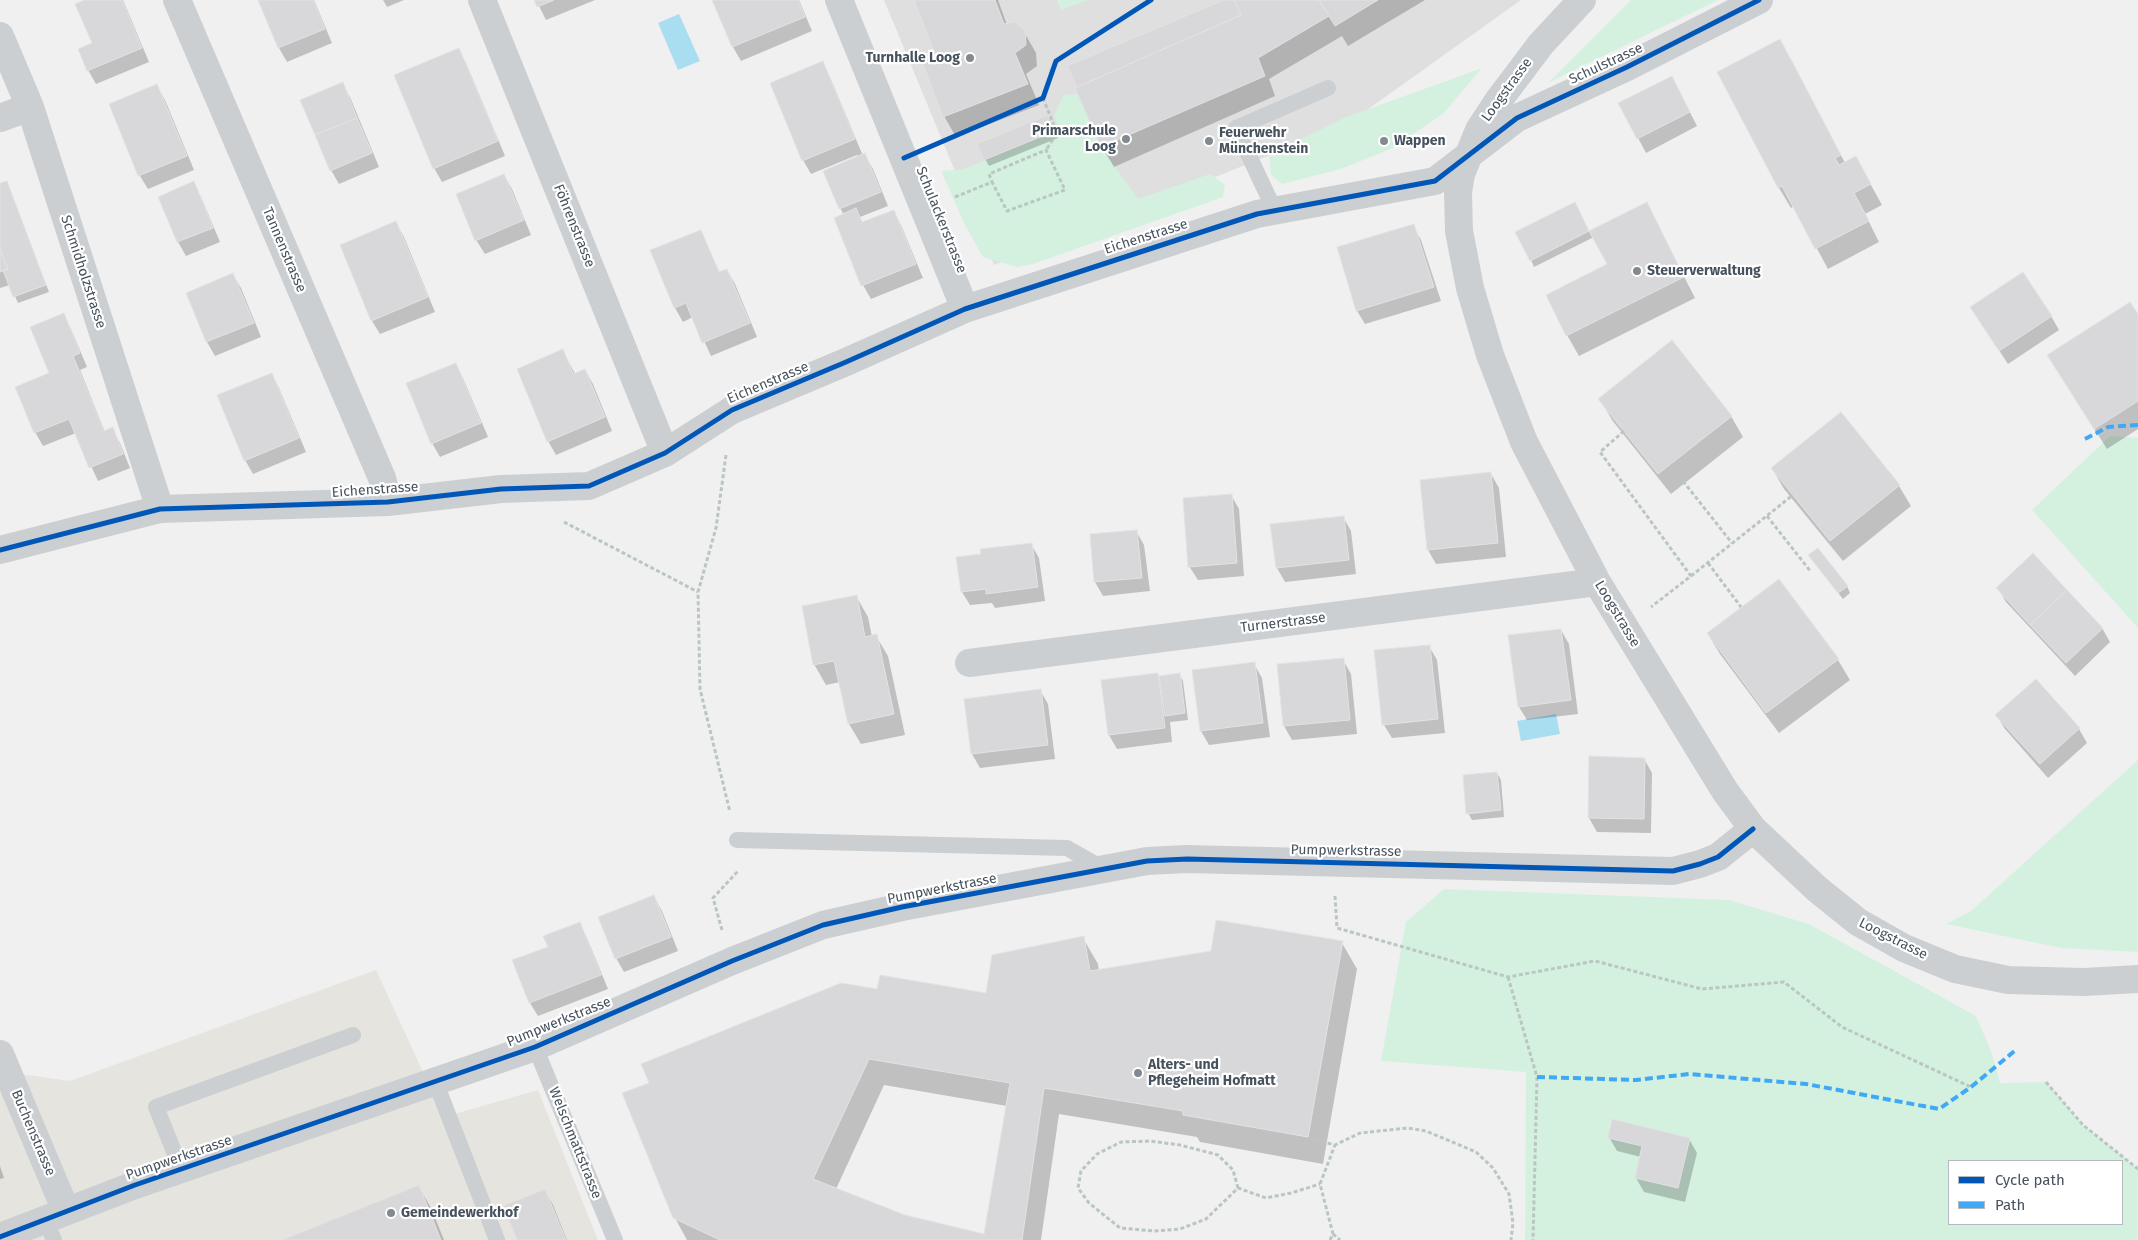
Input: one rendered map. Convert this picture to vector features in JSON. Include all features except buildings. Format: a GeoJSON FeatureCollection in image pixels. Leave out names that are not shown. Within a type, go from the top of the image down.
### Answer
{"type":"FeatureCollection","features":[{"type":"Feature","properties":{"kind":"street","name":"Tannenstrasse"},"geometry":{"type":"LineString","coordinates":[[177,0],[382,478],[388,502]]}},
{"type":"Feature","properties":{"kind":"street","name":"Föhrenstrasse"},"geometry":{"type":"LineString","coordinates":[[482,0],[665,453]]}},
{"type":"Feature","properties":{"kind":"street","name":"Schulackerstrasse"},"geometry":{"type":"LineString","coordinates":[[839,0],[965,309]]}},
{"type":"Feature","properties":{"kind":"street","name":"Loogstrasse"},"geometry":{"type":"LineString","coordinates":[[1582,0],[1541,44],[1498,101],[1479,130],[1461,174],[1458,192],[1459,230],[1470,288],[1490,356],[1524,442],[1597,582],[1721,784],[1753,829],[1817,889],[1858,922],[1904,948],[1955,969],[2008,980],[2084,982],[2138,979]]}},
{"type":"Feature","properties":{"kind":"street","name":"Schulstrasse"},"geometry":{"type":"LineString","coordinates":[[1468,156],[1517,118],[1627,67],[1759,0]]}},
{"type":"Feature","properties":{"kind":"street","name":"Schmidholzstrasse"},"geometry":{"type":"LineString","coordinates":[[0,36],[30,107],[160,509]]}},
{"type":"Feature","properties":{"kind":"street"},"geometry":{"type":"LineString","coordinates":[[0,118],[30,107]]}},
{"type":"Feature","properties":{"kind":"street","name":"Eichenstrasse"},"geometry":{"type":"LineString","coordinates":[[0,550],[160,509],[388,502],[501,490],[589,486],[665,453],[732,410],[965,309],[1115,258],[1274,210],[1435,181],[1468,156]]}},
{"type":"Feature","properties":{"kind":"street","name":"Turnerstrasse"},"geometry":{"type":"LineString","coordinates":[[969,663],[1597,582]]}},
{"type":"Feature","properties":{"kind":"street","name":"Pumpwerkstrasse"},"geometry":{"type":"LineString","coordinates":[[0,1236],[55,1224],[181,1169],[535,1047],[732,961],[823,925],[902,907],[1147,861],[1187,859],[1672,871],[1718,857],[1753,829]]}},
{"type":"Feature","properties":{"kind":"street","name":"Buchenstrasse"},"geometry":{"type":"LineString","coordinates":[[0,1054],[55,1224]]}},
{"type":"Feature","properties":{"kind":"lane"},"geometry":{"type":"LineString","coordinates":[[1274,210],[1236,128],[1328,88]]}},
{"type":"Feature","properties":{"kind":"lane"},"geometry":{"type":"LineString","coordinates":[[737,840],[1067,848],[1106,870]]}},
{"type":"Feature","properties":{"kind":"lane"},"geometry":{"type":"LineString","coordinates":[[181,1169],[156,1107],[353,1035]]}},
{"type":"Feature","properties":{"kind":"lane","name":"Welschmattstrasse"},"geometry":{"type":"LineString","coordinates":[[535,1047],[615,1240]]}},
{"type":"Feature","properties":{"kind":"lane"},"geometry":{"type":"LineString","coordinates":[[435,1081],[497,1240]]}},
{"type":"Feature","properties":{"kind":"path"},"geometry":{"type":"LineString","coordinates":[[1046,150],[1066,190],[1007,211],[989,174],[1046,150],[1057,133],[1043,98],[1056,61],[1150,0]]}},
{"type":"Feature","properties":{"kind":"path"},"geometry":{"type":"LineString","coordinates":[[904,158],[1043,98]]}},
{"type":"Feature","properties":{"kind":"path"},"geometry":{"type":"LineString","coordinates":[[924,209],[992,182]]}},
{"type":"Feature","properties":{"kind":"path"},"geometry":{"type":"LineString","coordinates":[[732,410],[716,528],[698,592],[700,689],[737,840],[739,869],[713,898],[732,961]]}},
{"type":"Feature","properties":{"kind":"path"},"geometry":{"type":"LineString","coordinates":[[1624,431],[1600,452],[1691,576]]}},
{"type":"Feature","properties":{"kind":"path"},"geometry":{"type":"LineString","coordinates":[[1679,476],[1732,543]]}},
{"type":"Feature","properties":{"kind":"path"},"geometry":{"type":"LineString","coordinates":[[1625,628],[1793,495]]}},
{"type":"Feature","properties":{"kind":"path"},"geometry":{"type":"LineString","coordinates":[[1768,516],[1812,572]]}},
{"type":"Feature","properties":{"kind":"path"},"geometry":{"type":"LineString","coordinates":[[561,521],[698,592]]}},
{"type":"Feature","properties":{"kind":"path"},"geometry":{"type":"LineString","coordinates":[[1708,563],[1741,607]]}},
{"type":"Feature","properties":{"kind":"path"},"geometry":{"type":"LineString","coordinates":[[1332,862],[1337,928],[1508,977],[1594,962],[1702,989],[1784,982],[1842,1027],[1971,1087]]}},
{"type":"Feature","properties":{"kind":"path"},"geometry":{"type":"LineString","coordinates":[[1508,977],[1537,1077],[1533,1240]]}},
{"type":"Feature","properties":{"kind":"path"},"geometry":{"type":"LineString","coordinates":[[2046,1082],[2083,1125],[2138,1169]]}},
{"type":"Feature","properties":{"kind":"path"},"geometry":{"type":"LineString","coordinates":[[1315,1140],[1335,1145],[1360,1133],[1408,1128],[1426,1131],[1476,1152],[1493,1168],[1510,1194],[1513,1223],[1511,1240]]}},
{"type":"Feature","properties":{"kind":"path"},"geometry":{"type":"LineString","coordinates":[[1150,1141],[1180,1145],[1218,1155],[1233,1170],[1238,1188],[1206,1219],[1180,1229],[1154,1231],[1120,1228],[1089,1203],[1078,1188],[1081,1171],[1097,1154],[1121,1142],[1150,1141]]}},
{"type":"Feature","properties":{"kind":"path"},"geometry":{"type":"LineString","coordinates":[[1335,1145],[1320,1184],[1333,1234],[1340,1240]]}},
{"type":"Feature","properties":{"kind":"path"},"geometry":{"type":"LineString","coordinates":[[1238,1188],[1266,1198],[1320,1184]]}},
{"type":"Feature","properties":{"kind":"path"},"geometry":{"type":"LineString","coordinates":[[1330,1240],[1333,1234]]}},
{"type":"Feature","properties":{"kind":"shaded area","name":"Primarschule Loog"},"geometry":{"type":"Polygon","coordinates":[[[884,0],[1521,0],[1346,125],[994,265],[884,0]]]}},
{"type":"Feature","properties":{"kind":"shaded area"},"geometry":{"type":"Polygon","coordinates":[[[376,970],[444,1117],[538,1090],[598,1240],[0,1240],[0,1071],[70,1081],[376,970]]]}},
{"type":"Feature","properties":{"kind":"green space"},"geometry":{"type":"Polygon","coordinates":[[[1057,0],[1088,0],[1061,10],[1057,0]]]}},
{"type":"Feature","properties":{"kind":"green space"},"geometry":{"type":"Polygon","coordinates":[[[1631,0],[1718,0],[1548,83],[1631,0]]]}},
{"type":"Feature","properties":{"kind":"green space"},"geometry":{"type":"Polygon","coordinates":[[[1482,68],[1444,113],[1393,148],[1341,169],[1282,184],[1271,175],[1269,155],[1344,118],[1482,68]]]}},
{"type":"Feature","properties":{"kind":"green space"},"geometry":{"type":"Polygon","coordinates":[[[1077,93],[1101,147],[1138,199],[1210,174],[1225,185],[1223,197],[1033,264],[1017,267],[983,257],[964,223],[941,171],[964,169],[1060,130],[1054,116],[1064,94],[1072,95],[1077,93]]]}},
{"type":"Feature","properties":{"kind":"green space"},"geometry":{"type":"Polygon","coordinates":[[[2110,436],[2138,438],[2138,628],[2032,510],[2110,436]]]}},
{"type":"Feature","properties":{"kind":"green space"},"geometry":{"type":"Polygon","coordinates":[[[2138,760],[2138,952],[2061,948],[1946,924],[1971,911],[2138,760]]]}},
{"type":"Feature","properties":{"kind":"green space"},"geometry":{"type":"Polygon","coordinates":[[[1444,889],[1729,900],[1809,924],[1976,1016],[1991,1051],[2000,1083],[2046,1082],[2083,1125],[2138,1169],[2138,1240],[1525,1240],[1526,1072],[1381,1061],[1406,922],[1444,889]]]}},
{"type":"Feature","properties":{"kind":"water"},"geometry":{"type":"Polygon","coordinates":[[[679,14],[700,61],[678,70],[658,23],[679,14]]]}},
{"type":"Feature","properties":{"kind":"water"},"geometry":{"type":"Polygon","coordinates":[[[1556,714],[1560,734],[1521,741],[1517,721],[1556,714]]]}},
{"type":"Feature","properties":{"kind":"marked path"},"geometry":{"type":"LineString","coordinates":[[2085,439],[2108,427],[2138,425]]}},
{"type":"Feature","properties":{"kind":"marked path"},"geometry":{"type":"LineString","coordinates":[[1537,1077],[1636,1080],[1689,1074],[1806,1084],[1939,1109],[1971,1087],[2017,1049]]}},
{"type":"Feature","properties":{"kind":"cycle path"},"geometry":{"type":"LineString","coordinates":[[904,158],[1043,98],[1056,61],[1151,0]]}},
{"type":"Feature","properties":{"kind":"cycle path"},"geometry":{"type":"LineString","coordinates":[[0,550],[160,509],[388,502],[501,489],[589,486],[665,453],[732,410],[965,309],[1257,214],[1435,181],[1517,118],[1627,67],[1759,0]]}},
{"type":"Feature","properties":{"kind":"cycle path"},"geometry":{"type":"LineString","coordinates":[[0,1237],[135,1185],[535,1047],[732,961],[823,925],[902,907],[1147,861],[1187,859],[1673,871],[1718,857],[1753,829]]}},
{"type":"Feature","properties":{"kind":"place","name":"Turnhalle Loog"},"geometry":{"type":"Point","coordinates":[970,58]}},
{"type":"Feature","properties":{"kind":"place","name":"Primarschule Loog"},"geometry":{"type":"Point","coordinates":[1126,139]}},
{"type":"Feature","properties":{"kind":"place","name":"Feuerwehr Münchenstein"},"geometry":{"type":"Point","coordinates":[1209,141]}},
{"type":"Feature","properties":{"kind":"place","name":"Wappen"},"geometry":{"type":"Point","coordinates":[1384,141]}},
{"type":"Feature","properties":{"kind":"place","name":"Steuerverwaltung"},"geometry":{"type":"Point","coordinates":[1637,271]}},
{"type":"Feature","properties":{"kind":"place","name":"Alters- und Pflegeheim Hofmatt"},"geometry":{"type":"Point","coordinates":[1138,1073]}},
{"type":"Feature","properties":{"kind":"place","name":"Gemeindewerkhof"},"geometry":{"type":"Point","coordinates":[391,1213]}}]}
